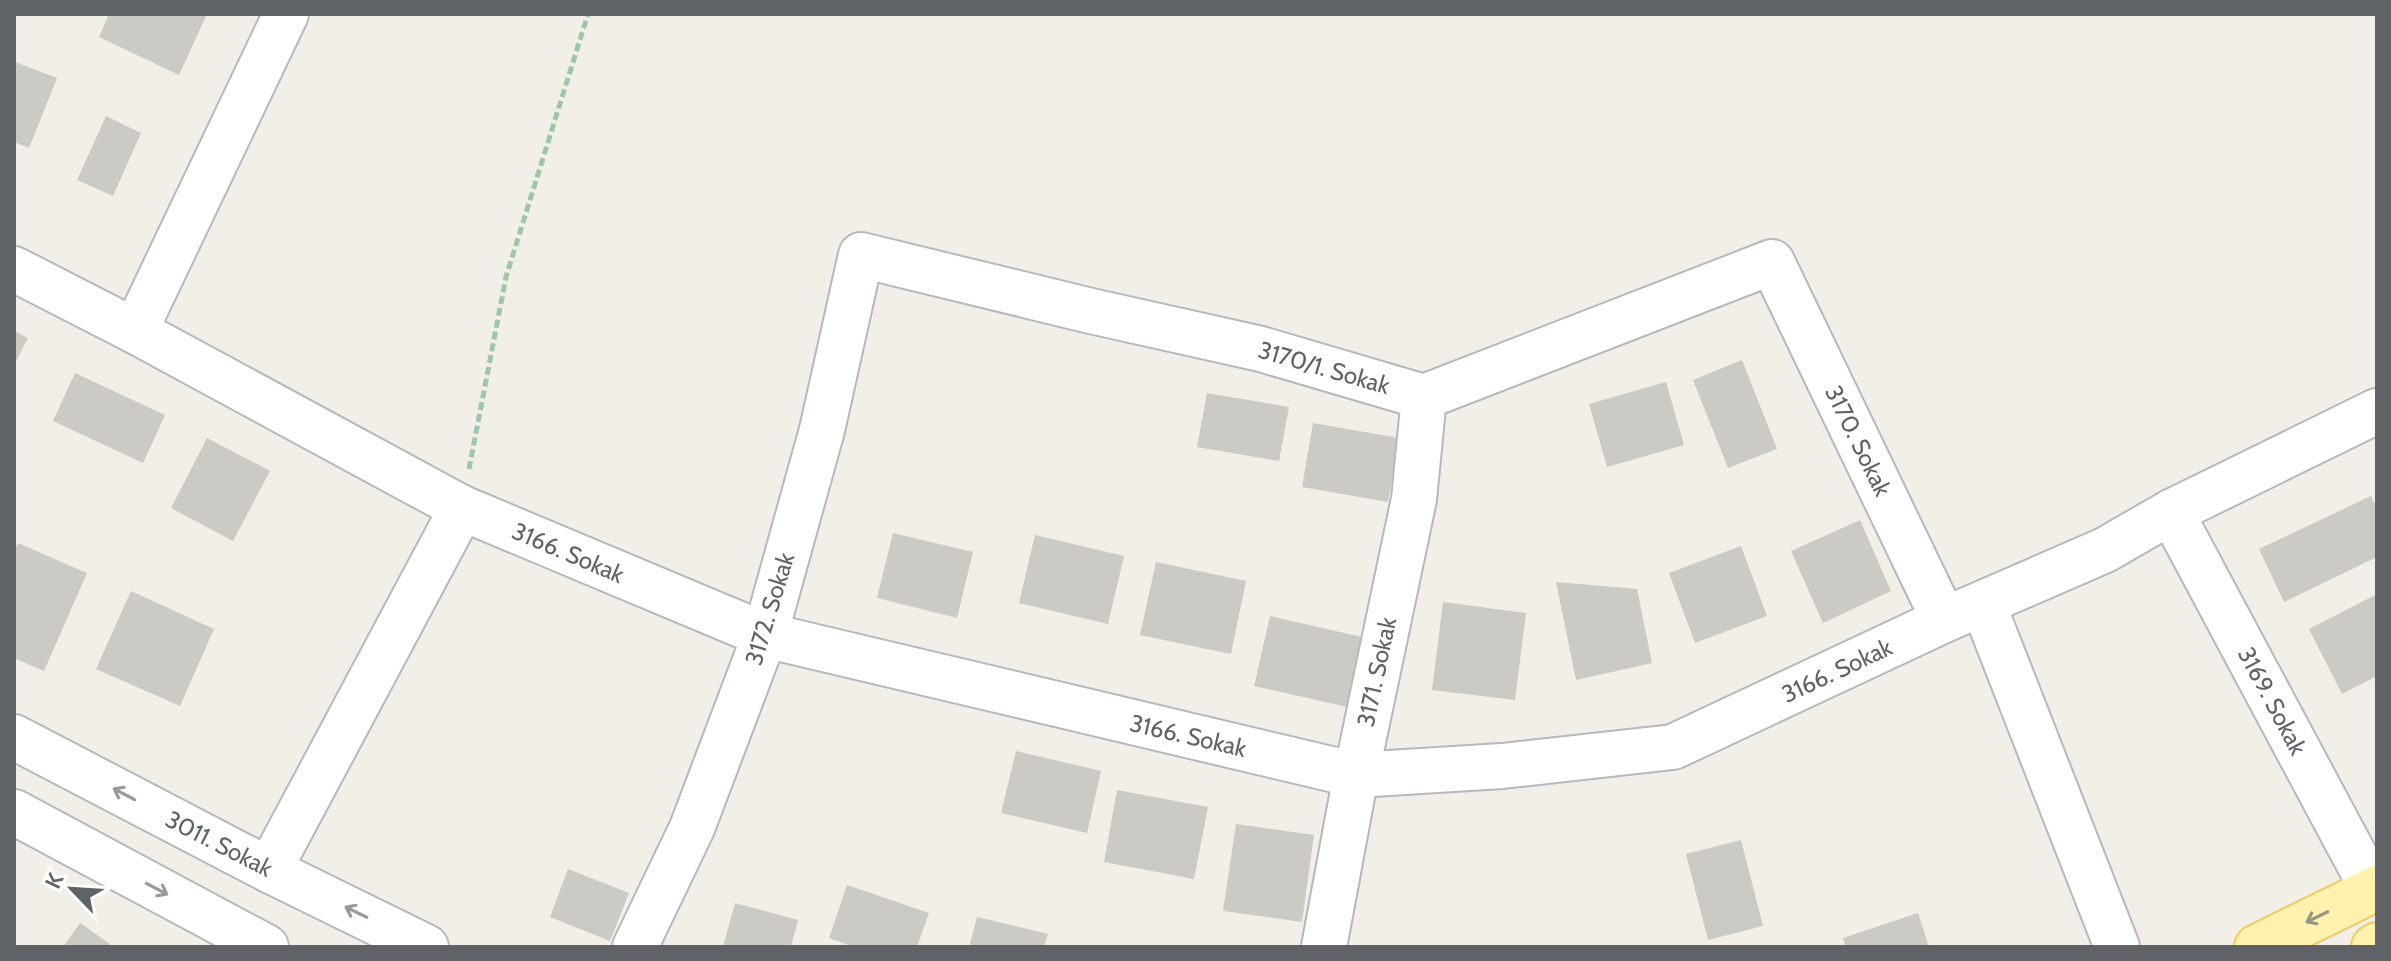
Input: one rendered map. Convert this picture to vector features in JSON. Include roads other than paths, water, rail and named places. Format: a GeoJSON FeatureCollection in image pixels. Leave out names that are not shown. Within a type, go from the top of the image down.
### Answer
{"type":"FeatureCollection","features":[{"type":"Feature","properties":{"kind":"main road"},"geometry":{"type":"LineString","coordinates":[[2257,947],[2375,889]]}},
{"type":"Feature","properties":{"kind":"street"},"geometry":{"type":"LineString","coordinates":[[135,331],[286,14]]}},
{"type":"Feature","properties":{"kind":"street","name":"3170/1. Sokak"},"geometry":{"type":"LineString","coordinates":[[861,255],[1261,349],[1424,397]]}},
{"type":"Feature","properties":{"kind":"street","name":"3172. Sokak"},"geometry":{"type":"LineString","coordinates":[[635,947],[692,828],[765,635],[822,430],[861,255]]}},
{"type":"Feature","properties":{"kind":"street","name":"3170. Sokak"},"geometry":{"type":"LineString","coordinates":[[1424,397],[1772,262],[1964,612],[2117,947]]}},
{"type":"Feature","properties":{"kind":"street","name":"3166. Sokak"},"geometry":{"type":"LineString","coordinates":[[14,269],[462,508],[765,635],[1356,775],[1502,766],[1673,747],[2105,550],[2171,512],[2377,411]]}},
{"type":"Feature","properties":{"kind":"street","name":"3171. Sokak"},"geometry":{"type":"LineString","coordinates":[[1324,947],[1356,775],[1414,499],[1424,397]]}},
{"type":"Feature","properties":{"kind":"street"},"geometry":{"type":"LineString","coordinates":[[269,870],[462,508]]}},
{"type":"Feature","properties":{"kind":"street","name":"3169. Sokak"},"geometry":{"type":"LineString","coordinates":[[2171,512],[2375,889]]}},
{"type":"Feature","properties":{"kind":"street","name":"3011. Sokak"},"geometry":{"type":"LineString","coordinates":[[14,737],[418,945]]}},
{"type":"Feature","properties":{"kind":"street"},"geometry":{"type":"LineString","coordinates":[[14,812],[266,947]]}}]}
